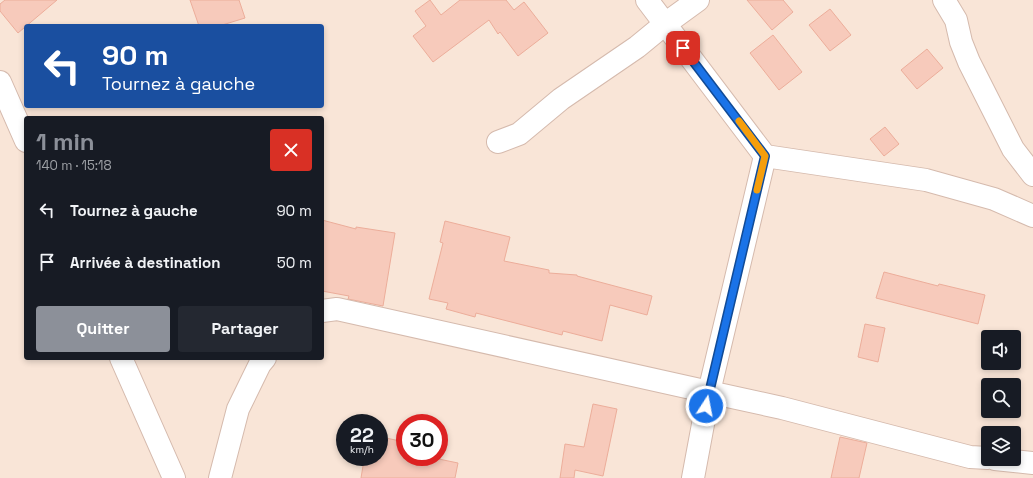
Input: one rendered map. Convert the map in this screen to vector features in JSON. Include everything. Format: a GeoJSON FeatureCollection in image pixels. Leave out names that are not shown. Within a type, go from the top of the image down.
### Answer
{"type":"FeatureCollection","features":[{"type":"Feature","properties":{"kind":"street"},"geometry":{"type":"LineString","coordinates":[[647,0],[765,156],[926,180],[994,199],[1033,216]]}},
{"type":"Feature","properties":{"kind":"street"},"geometry":{"type":"LineString","coordinates":[[498,142],[519,134],[561,99],[637,47],[698,0]]}},
{"type":"Feature","properties":{"kind":"street"},"geometry":{"type":"LineString","coordinates":[[944,0],[956,20],[961,42],[969,62],[1013,149],[1033,175]]}},
{"type":"Feature","properties":{"kind":"street"},"geometry":{"type":"LineString","coordinates":[[0,82],[24,136]]}},
{"type":"Feature","properties":{"kind":"street"},"geometry":{"type":"LineString","coordinates":[[693,478],[709,392],[765,156]]}},
{"type":"Feature","properties":{"kind":"street"},"geometry":{"type":"LineString","coordinates":[[324,311],[337,309],[782,408],[970,457],[981,458]]}},
{"type":"Feature","properties":{"kind":"street"},"geometry":{"type":"LineString","coordinates":[[122,360],[172,472],[192,478]]}},
{"type":"Feature","properties":{"kind":"street"},"geometry":{"type":"LineString","coordinates":[[220,478],[238,409],[263,360]]}},
{"type":"Feature","properties":{"kind":"street"},"geometry":{"type":"LineString","coordinates":[[1021,462],[1033,463]]}},
{"type":"Feature","properties":{"kind":"shaded area"},"geometry":{"type":"Polygon","coordinates":[[[0,0],[1033,0],[1033,478],[0,478],[0,0]]]}},
{"type":"Feature","properties":{"kind":"building"},"geometry":{"type":"Polygon","coordinates":[[[5,0],[57,0],[29,24],[24,24],[24,28],[18,33],[0,11],[0,4],[5,0]]]}},
{"type":"Feature","properties":{"kind":"building"},"geometry":{"type":"Polygon","coordinates":[[[190,0],[239,0],[245,18],[226,24],[198,24],[190,0]]]}},
{"type":"Feature","properties":{"kind":"building"},"geometry":{"type":"Polygon","coordinates":[[[430,0],[441,15],[460,0],[506,0],[514,10],[524,2],[548,33],[518,56],[500,32],[498,34],[489,20],[433,62],[413,36],[426,26],[415,11],[430,0]]]}},
{"type":"Feature","properties":{"kind":"building"},"geometry":{"type":"Polygon","coordinates":[[[747,0],[783,0],[793,12],[772,30],[747,0]]]}},
{"type":"Feature","properties":{"kind":"building"},"geometry":{"type":"Polygon","coordinates":[[[830,9],[851,35],[830,51],[809,25],[830,9]]]}},
{"type":"Feature","properties":{"kind":"building"},"geometry":{"type":"Polygon","coordinates":[[[773,35],[802,72],[779,90],[750,53],[773,35]]]}},
{"type":"Feature","properties":{"kind":"building"},"geometry":{"type":"Polygon","coordinates":[[[927,49],[943,68],[917,89],[901,70],[927,49]]]}},
{"type":"Feature","properties":{"kind":"building"},"geometry":{"type":"Polygon","coordinates":[[[885,127],[899,144],[884,156],[870,139],[885,127]]]}},
{"type":"Feature","properties":{"kind":"building"},"geometry":{"type":"Polygon","coordinates":[[[324,221],[356,229],[356,227],[395,233],[383,306],[348,299],[349,296],[324,291],[324,221]]]}},
{"type":"Feature","properties":{"kind":"building"},"geometry":{"type":"Polygon","coordinates":[[[445,221],[510,237],[504,261],[549,270],[549,273],[577,275],[652,296],[647,315],[610,305],[602,341],[563,331],[562,335],[476,313],[475,317],[446,309],[448,303],[429,299],[443,243],[440,242],[445,221]]]}},
{"type":"Feature","properties":{"kind":"building"},"geometry":{"type":"Polygon","coordinates":[[[884,272],[938,286],[939,284],[985,295],[978,324],[876,298],[884,272]]]}},
{"type":"Feature","properties":{"kind":"building"},"geometry":{"type":"Polygon","coordinates":[[[865,324],[885,328],[878,362],[858,357],[865,324]]]}},
{"type":"Feature","properties":{"kind":"building"},"geometry":{"type":"Polygon","coordinates":[[[593,404],[617,409],[603,476],[575,470],[574,478],[560,478],[565,444],[584,447],[593,404]]]}},
{"type":"Feature","properties":{"kind":"building"},"geometry":{"type":"Polygon","coordinates":[[[840,437],[867,443],[859,478],[831,478],[840,437]]]}},
{"type":"Feature","properties":{"kind":"building"},"geometry":{"type":"Polygon","coordinates":[[[388,438],[396,440],[396,466],[448,466],[448,461],[458,463],[455,478],[361,478],[363,466],[388,466],[388,438]]]}},
{"type":"Feature","properties":{"kind":"slow traffic"},"geometry":{"type":"LineString","coordinates":[[739,121],[765,156],[757,190]]}},
{"type":"Feature","properties":{"kind":"route"},"geometry":{"type":"LineString","coordinates":[[683,48],[765,156],[706,406]]}}]}
